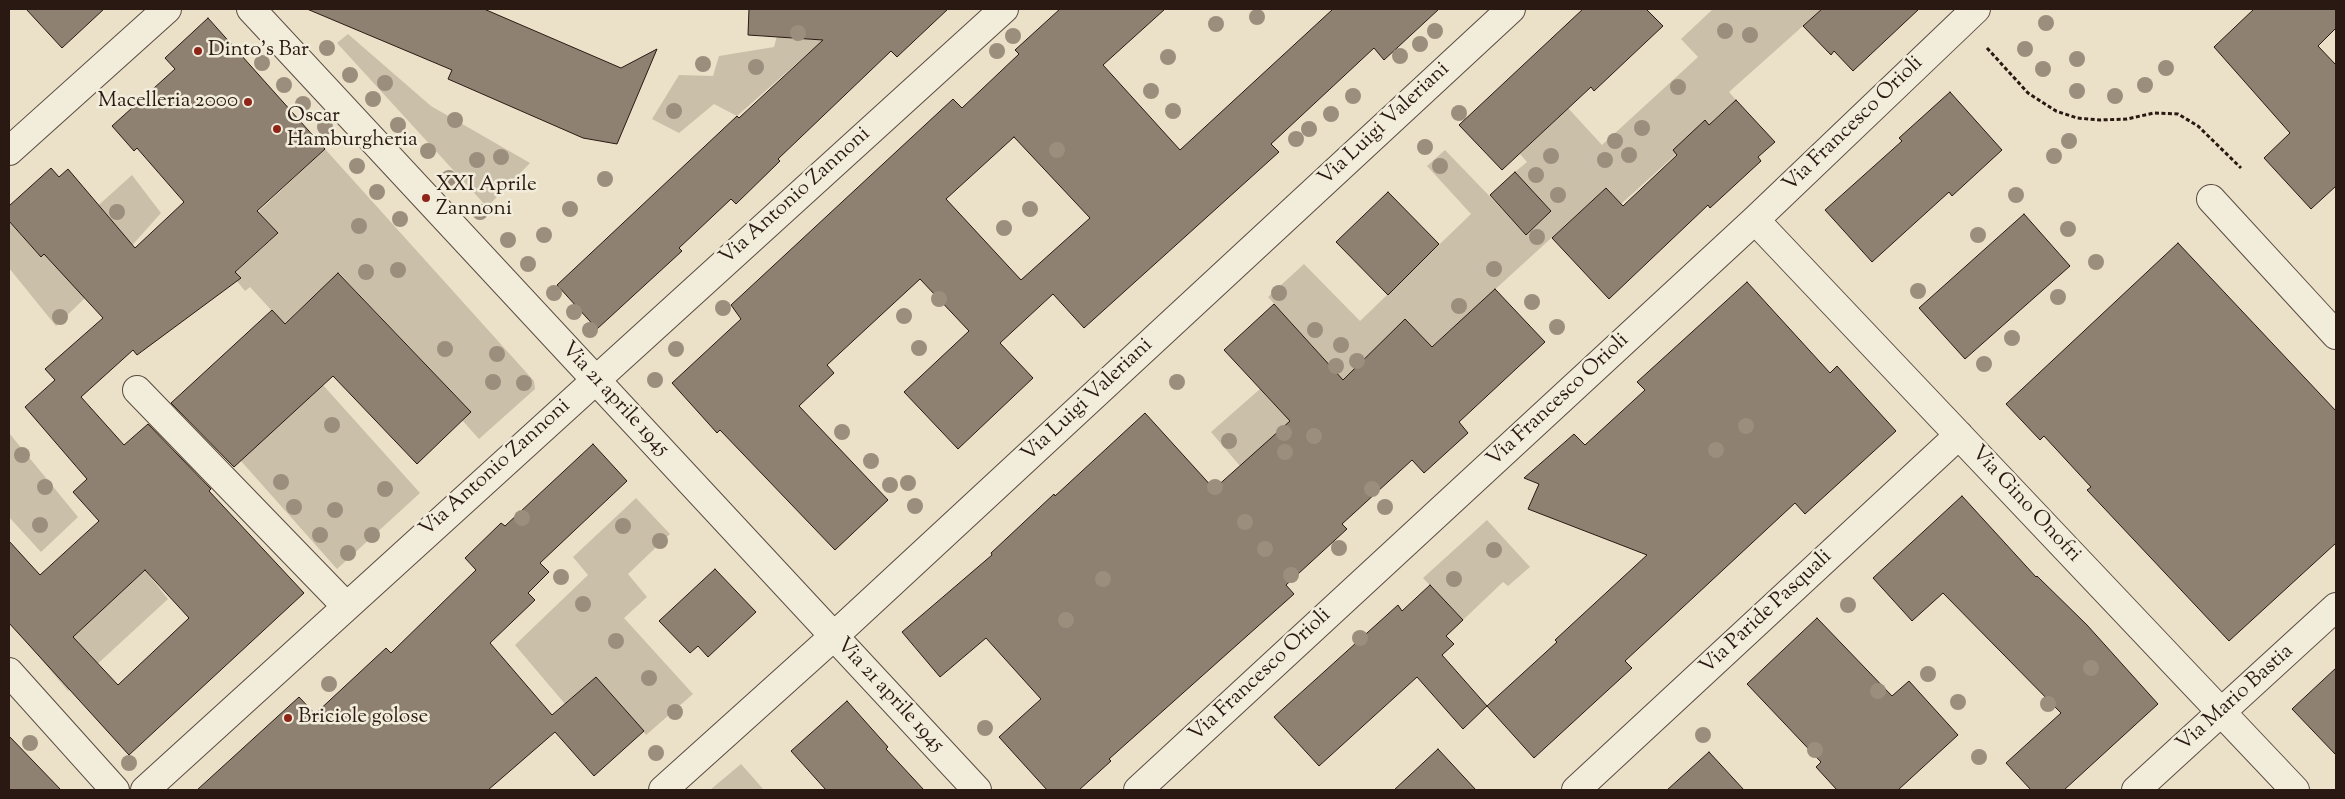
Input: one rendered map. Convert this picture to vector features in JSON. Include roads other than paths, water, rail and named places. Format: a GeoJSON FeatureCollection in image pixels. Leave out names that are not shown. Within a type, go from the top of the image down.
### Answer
{"type":"FeatureCollection","features":[{"type":"Feature","properties":{"kind":"street"},"geometry":{"type":"LineString","coordinates":[[9,151],[167,9]]}},
{"type":"Feature","properties":{"kind":"street","name":"Via 21 aprile 1945"},"geometry":{"type":"LineString","coordinates":[[251,9],[977,790]]}},
{"type":"Feature","properties":{"kind":"street","name":"Via Antonio Zannoni"},"geometry":{"type":"LineString","coordinates":[[144,790],[594,379],[1004,9]]}},
{"type":"Feature","properties":{"kind":"street","name":"Via Luigi Valeriani"},"geometry":{"type":"LineString","coordinates":[[663,790],[833,637],[1511,9]]}},
{"type":"Feature","properties":{"kind":"street","name":"Via Francesco Orioli"},"geometry":{"type":"LineString","coordinates":[[1138,790],[1755,220],[1975,9]]}},
{"type":"Feature","properties":{"kind":"street"},"geometry":{"type":"LineString","coordinates":[[2211,199],[2336,336]]}},
{"type":"Feature","properties":{"kind":"street","name":"Via Gino Onofri"},"geometry":{"type":"LineString","coordinates":[[1755,220],[2295,790]]}},
{"type":"Feature","properties":{"kind":"street"},"geometry":{"type":"LineString","coordinates":[[137,390],[346,606]]}},
{"type":"Feature","properties":{"kind":"street","name":"Via Paride Pasquali"},"geometry":{"type":"LineString","coordinates":[[1576,790],[1959,435]]}},
{"type":"Feature","properties":{"kind":"street","name":"Via Mario Bastia"},"geometry":{"type":"LineString","coordinates":[[2136,790],[2336,607]]}},
{"type":"Feature","properties":{"kind":"street"},"geometry":{"type":"LineString","coordinates":[[9,672],[115,790]]}},
{"type":"Feature","properties":{"kind":"place","name":"Dinto's Bar"},"geometry":{"type":"Point","coordinates":[198,51]}},
{"type":"Feature","properties":{"kind":"place","name":"Macelleria 2000"},"geometry":{"type":"Point","coordinates":[248,102]}},
{"type":"Feature","properties":{"kind":"place","name":"Oscar Hamburgheria"},"geometry":{"type":"Point","coordinates":[277,129]}},
{"type":"Feature","properties":{"kind":"place","name":"XXI Aprile Zannoni"},"geometry":{"type":"Point","coordinates":[426,198]}},
{"type":"Feature","properties":{"kind":"place","name":"Briciole golose"},"geometry":{"type":"Point","coordinates":[288,718]}}]}
